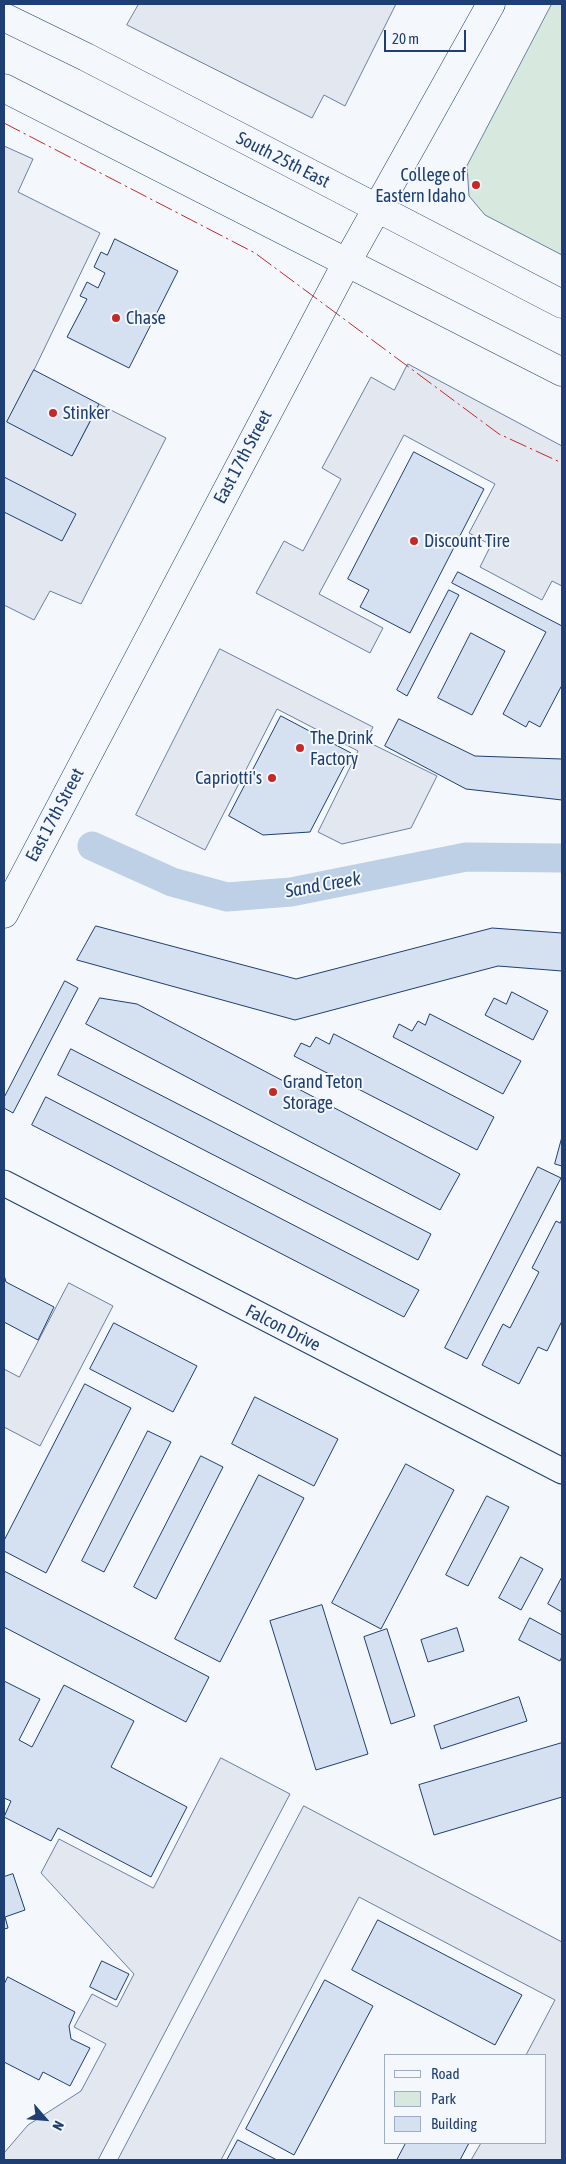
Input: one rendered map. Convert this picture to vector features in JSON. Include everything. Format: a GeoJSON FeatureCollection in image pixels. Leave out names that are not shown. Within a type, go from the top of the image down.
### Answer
{"type":"FeatureCollection","features":[{"type":"Feature","properties":{"kind":"main road","name":"East 17th Street"},"geometry":{"type":"LineString","coordinates":[[4,914],[347,262],[491,4]]}},
{"type":"Feature","properties":{"kind":"main road","name":"South 25th East"},"geometry":{"type":"LineString","coordinates":[[4,17],[86,57],[562,304]]}},
{"type":"Feature","properties":{"kind":"main road"},"geometry":{"type":"LineString","coordinates":[[4,88],[562,372]]}},
{"type":"Feature","properties":{"kind":"street","name":"Falcon Drive"},"geometry":{"type":"LineString","coordinates":[[4,1183],[562,1471]]}},
{"type":"Feature","properties":{"kind":"green space"},"geometry":{"type":"Polygon","coordinates":[[[552,4],[562,4],[562,255],[485,215],[469,196],[467,166],[552,4]]]}},
{"type":"Feature","properties":{"kind":"shaded area"},"geometry":{"type":"Polygon","coordinates":[[[139,4],[396,4],[345,106],[324,95],[312,118],[127,25],[139,4]]]}},
{"type":"Feature","properties":{"kind":"shaded area"},"geometry":{"type":"Polygon","coordinates":[[[4,146],[33,159],[18,192],[100,233],[34,370],[72,456],[99,404],[166,438],[81,604],[50,591],[34,620],[4,605],[4,146]]]}},
{"type":"Feature","properties":{"kind":"shaded area"},"geometry":{"type":"Polygon","coordinates":[[[408,364],[562,446],[562,586],[552,581],[542,600],[480,567],[491,545],[469,533],[495,484],[404,435],[319,594],[383,628],[370,653],[256,593],[284,541],[303,551],[341,479],[322,468],[371,377],[394,390],[408,364]]]}},
{"type":"Feature","properties":{"kind":"shaded area"},"geometry":{"type":"Polygon","coordinates":[[[220,649],[373,727],[366,741],[437,776],[411,828],[342,844],[318,832],[358,751],[277,709],[205,850],[136,815],[220,649]]]}},
{"type":"Feature","properties":{"kind":"shaded area"},"geometry":{"type":"Polygon","coordinates":[[[69,1283],[113,1306],[40,1446],[4,1427],[4,1369],[19,1377],[69,1283]]]}},
{"type":"Feature","properties":{"kind":"shaded area"},"geometry":{"type":"Polygon","coordinates":[[[221,1758],[290,1794],[98,2160],[4,2160],[4,2153],[28,2125],[81,2091],[106,2044],[74,2027],[92,1994],[117,2007],[134,1974],[41,1873],[59,1839],[153,1888],[221,1758]]]}},
{"type":"Feature","properties":{"kind":"shaded area"},"geometry":{"type":"Polygon","coordinates":[[[304,1806],[562,1942],[562,2160],[471,2160],[480,2144],[546,2144],[546,2054],[527,2054],[555,2000],[359,1897],[221,2160],[118,2160],[304,1806]]]}},
{"type":"Feature","properties":{"kind":"building","name":"Chase"},"geometry":{"type":"Polygon","coordinates":[[[115,239],[178,271],[129,368],[67,337],[87,299],[80,296],[87,282],[98,288],[105,273],[94,267],[101,252],[107,255],[115,239]]]}},
{"type":"Feature","properties":{"kind":"building","name":"Stinker"},"geometry":{"type":"Polygon","coordinates":[[[34,370],[99,404],[72,456],[7,422],[34,370]]]}},
{"type":"Feature","properties":{"kind":"building"},"geometry":{"type":"Polygon","coordinates":[[[414,452],[484,489],[410,633],[360,607],[369,590],[348,579],[414,452]]]}},
{"type":"Feature","properties":{"kind":"building"},"geometry":{"type":"Polygon","coordinates":[[[4,477],[76,514],[62,541],[4,512],[4,477]]]}},
{"type":"Feature","properties":{"kind":"building"},"geometry":{"type":"Polygon","coordinates":[[[458,572],[562,626],[562,685],[540,727],[529,721],[526,727],[503,714],[546,632],[452,583],[458,572]]]}},
{"type":"Feature","properties":{"kind":"building"},"geometry":{"type":"Polygon","coordinates":[[[449,590],[459,595],[407,696],[397,690],[449,590]]]}},
{"type":"Feature","properties":{"kind":"building"},"geometry":{"type":"Polygon","coordinates":[[[471,633],[505,651],[472,715],[438,698],[471,633]]]}},
{"type":"Feature","properties":{"kind":"building"},"geometry":{"type":"Polygon","coordinates":[[[281,716],[351,753],[310,832],[263,835],[229,816],[281,716]]]}},
{"type":"Feature","properties":{"kind":"building"},"geometry":{"type":"Polygon","coordinates":[[[399,719],[475,756],[562,759],[562,800],[466,789],[385,746],[399,719]]]}},
{"type":"Feature","properties":{"kind":"building"},"geometry":{"type":"Polygon","coordinates":[[[96,926],[296,979],[492,928],[562,933],[562,971],[498,966],[295,1020],[77,960],[96,926]]]}},
{"type":"Feature","properties":{"kind":"building"},"geometry":{"type":"Polygon","coordinates":[[[65,981],[78,988],[13,1113],[4,1108],[4,1098],[65,981]]]}},
{"type":"Feature","properties":{"kind":"building"},"geometry":{"type":"Polygon","coordinates":[[[512,992],[548,1011],[533,1040],[485,1015],[494,998],[506,1004],[512,992]]]}},
{"type":"Feature","properties":{"kind":"building"},"geometry":{"type":"Polygon","coordinates":[[[100,998],[137,1004],[460,1174],[440,1210],[86,1024],[100,998]]]}},
{"type":"Feature","properties":{"kind":"building"},"geometry":{"type":"Polygon","coordinates":[[[430,1014],[521,1061],[503,1094],[393,1037],[399,1024],[412,1031],[418,1021],[425,1025],[430,1014]]]}},
{"type":"Feature","properties":{"kind":"building"},"geometry":{"type":"Polygon","coordinates":[[[334,1034],[494,1117],[477,1150],[294,1056],[301,1043],[310,1047],[316,1037],[329,1044],[334,1034]]]}},
{"type":"Feature","properties":{"kind":"building"},"geometry":{"type":"Polygon","coordinates":[[[71,1049],[431,1234],[418,1260],[58,1075],[71,1049]]]}},
{"type":"Feature","properties":{"kind":"building"},"geometry":{"type":"Polygon","coordinates":[[[46,1097],[419,1290],[404,1317],[32,1125],[46,1097]]]}},
{"type":"Feature","properties":{"kind":"building"},"geometry":{"type":"Polygon","coordinates":[[[562,1137],[562,1166],[555,1164],[562,1137]]]}},
{"type":"Feature","properties":{"kind":"building"},"geometry":{"type":"Polygon","coordinates":[[[538,1167],[561,1178],[467,1359],[445,1348],[538,1167]]]}},
{"type":"Feature","properties":{"kind":"building"},"geometry":{"type":"Polygon","coordinates":[[[562,1219],[562,1321],[547,1351],[538,1347],[519,1384],[482,1365],[503,1324],[510,1328],[539,1272],[532,1268],[556,1221],[560,1223],[562,1219]]]}},
{"type":"Feature","properties":{"kind":"building"},"geometry":{"type":"Polygon","coordinates":[[[4,1275],[6,1282],[54,1307],[38,1340],[4,1322],[4,1275]]]}},
{"type":"Feature","properties":{"kind":"building"},"geometry":{"type":"Polygon","coordinates":[[[114,1323],[197,1366],[173,1412],[90,1369],[114,1323]]]}},
{"type":"Feature","properties":{"kind":"building"},"geometry":{"type":"Polygon","coordinates":[[[85,1384],[131,1408],[46,1573],[4,1551],[4,1541],[85,1384]]]}},
{"type":"Feature","properties":{"kind":"building"},"geometry":{"type":"Polygon","coordinates":[[[255,1397],[338,1439],[314,1486],[232,1444],[255,1397]]]}},
{"type":"Feature","properties":{"kind":"building"},"geometry":{"type":"Polygon","coordinates":[[[148,1431],[171,1442],[104,1572],[82,1561],[148,1431]]]}},
{"type":"Feature","properties":{"kind":"building"},"geometry":{"type":"Polygon","coordinates":[[[201,1456],[223,1467],[156,1599],[134,1587],[201,1456]]]}},
{"type":"Feature","properties":{"kind":"building"},"geometry":{"type":"Polygon","coordinates":[[[406,1464],[454,1490],[381,1629],[332,1603],[406,1464]]]}},
{"type":"Feature","properties":{"kind":"building"},"geometry":{"type":"Polygon","coordinates":[[[259,1475],[304,1498],[220,1662],[175,1639],[259,1475]]]}},
{"type":"Feature","properties":{"kind":"building"},"geometry":{"type":"Polygon","coordinates":[[[487,1496],[509,1507],[468,1586],[446,1575],[487,1496]]]}},
{"type":"Feature","properties":{"kind":"building"},"geometry":{"type":"Polygon","coordinates":[[[521,1557],[543,1569],[521,1610],[499,1598],[521,1557]]]}},
{"type":"Feature","properties":{"kind":"building"},"geometry":{"type":"Polygon","coordinates":[[[4,1571],[209,1677],[186,1722],[4,1627],[4,1571]]]}},
{"type":"Feature","properties":{"kind":"building"},"geometry":{"type":"Polygon","coordinates":[[[562,1577],[562,1612],[548,1604],[562,1577]]]}},
{"type":"Feature","properties":{"kind":"building"},"geometry":{"type":"Polygon","coordinates":[[[322,1605],[368,1754],[316,1770],[270,1621],[322,1605]]]}},
{"type":"Feature","properties":{"kind":"building"},"geometry":{"type":"Polygon","coordinates":[[[530,1618],[562,1635],[562,1656],[560,1661],[519,1640],[530,1618]]]}},
{"type":"Feature","properties":{"kind":"building"},"geometry":{"type":"Polygon","coordinates":[[[457,1628],[464,1651],[428,1662],[421,1640],[457,1628]]]}},
{"type":"Feature","properties":{"kind":"building"},"geometry":{"type":"Polygon","coordinates":[[[387,1629],[415,1716],[391,1724],[364,1637],[387,1629]]]}},
{"type":"Feature","properties":{"kind":"building"},"geometry":{"type":"Polygon","coordinates":[[[4,1681],[40,1699],[19,1740],[32,1747],[64,1685],[134,1721],[111,1767],[187,1807],[151,1877],[58,1828],[51,1841],[4,1817],[11,1801],[4,1798],[4,1681]]]}},
{"type":"Feature","properties":{"kind":"building"},"geometry":{"type":"Polygon","coordinates":[[[519,1697],[527,1721],[441,1749],[434,1726],[519,1697]]]}},
{"type":"Feature","properties":{"kind":"building"},"geometry":{"type":"Polygon","coordinates":[[[562,1743],[562,1797],[434,1835],[419,1785],[562,1743]]]}},
{"type":"Feature","properties":{"kind":"building"},"geometry":{"type":"Polygon","coordinates":[[[13,1874],[25,1910],[5,1917],[8,1928],[4,1929],[4,1877],[13,1874]]]}},
{"type":"Feature","properties":{"kind":"building"},"geometry":{"type":"Polygon","coordinates":[[[378,1920],[522,1995],[495,2045],[352,1970],[378,1920]]]}},
{"type":"Feature","properties":{"kind":"building"},"geometry":{"type":"Polygon","coordinates":[[[102,1961],[129,1974],[116,2000],[90,1987],[102,1961]]]}},
{"type":"Feature","properties":{"kind":"building"},"geometry":{"type":"Polygon","coordinates":[[[8,1977],[75,2012],[69,2026],[71,2039],[90,2048],[70,2086],[43,2072],[39,2080],[4,2062],[4,1985],[8,1977]]]}},
{"type":"Feature","properties":{"kind":"building"},"geometry":{"type":"Polygon","coordinates":[[[325,1980],[373,2006],[294,2155],[246,2129],[325,1980]]]}},
{"type":"Feature","properties":{"kind":"building"},"geometry":{"type":"Polygon","coordinates":[[[238,2140],[277,2160],[227,2160],[238,2140]]]}},
{"type":"Feature","properties":{"kind":"building"},"geometry":{"type":"Polygon","coordinates":[[[405,2144],[468,2144],[460,2160],[397,2160],[405,2144]]]}},
{"type":"Feature","properties":{"kind":"waterway","name":"Sand Creek"},"geometry":{"type":"LineString","coordinates":[[92,846],[172,882],[227,897],[291,892],[466,857],[562,858]]}},
{"type":"Feature","properties":{"kind":"power"},"geometry":{"type":"LineString","coordinates":[[4,123],[255,253],[499,434],[562,463]]}},
{"type":"Feature","properties":{"kind":"place","name":"College of Eastern Idaho"},"geometry":{"type":"Point","coordinates":[476,185]}},
{"type":"Feature","properties":{"kind":"place","name":"Chase"},"geometry":{"type":"Point","coordinates":[116,318]}},
{"type":"Feature","properties":{"kind":"place","name":"Stinker"},"geometry":{"type":"Point","coordinates":[53,413]}},
{"type":"Feature","properties":{"kind":"place","name":"Discount Tire"},"geometry":{"type":"Point","coordinates":[414,541]}},
{"type":"Feature","properties":{"kind":"place","name":"The Drink Factory"},"geometry":{"type":"Point","coordinates":[300,748]}},
{"type":"Feature","properties":{"kind":"place","name":"Capriotti's"},"geometry":{"type":"Point","coordinates":[272,778]}},
{"type":"Feature","properties":{"kind":"place","name":"Grand Teton Storage"},"geometry":{"type":"Point","coordinates":[273,1092]}}]}
